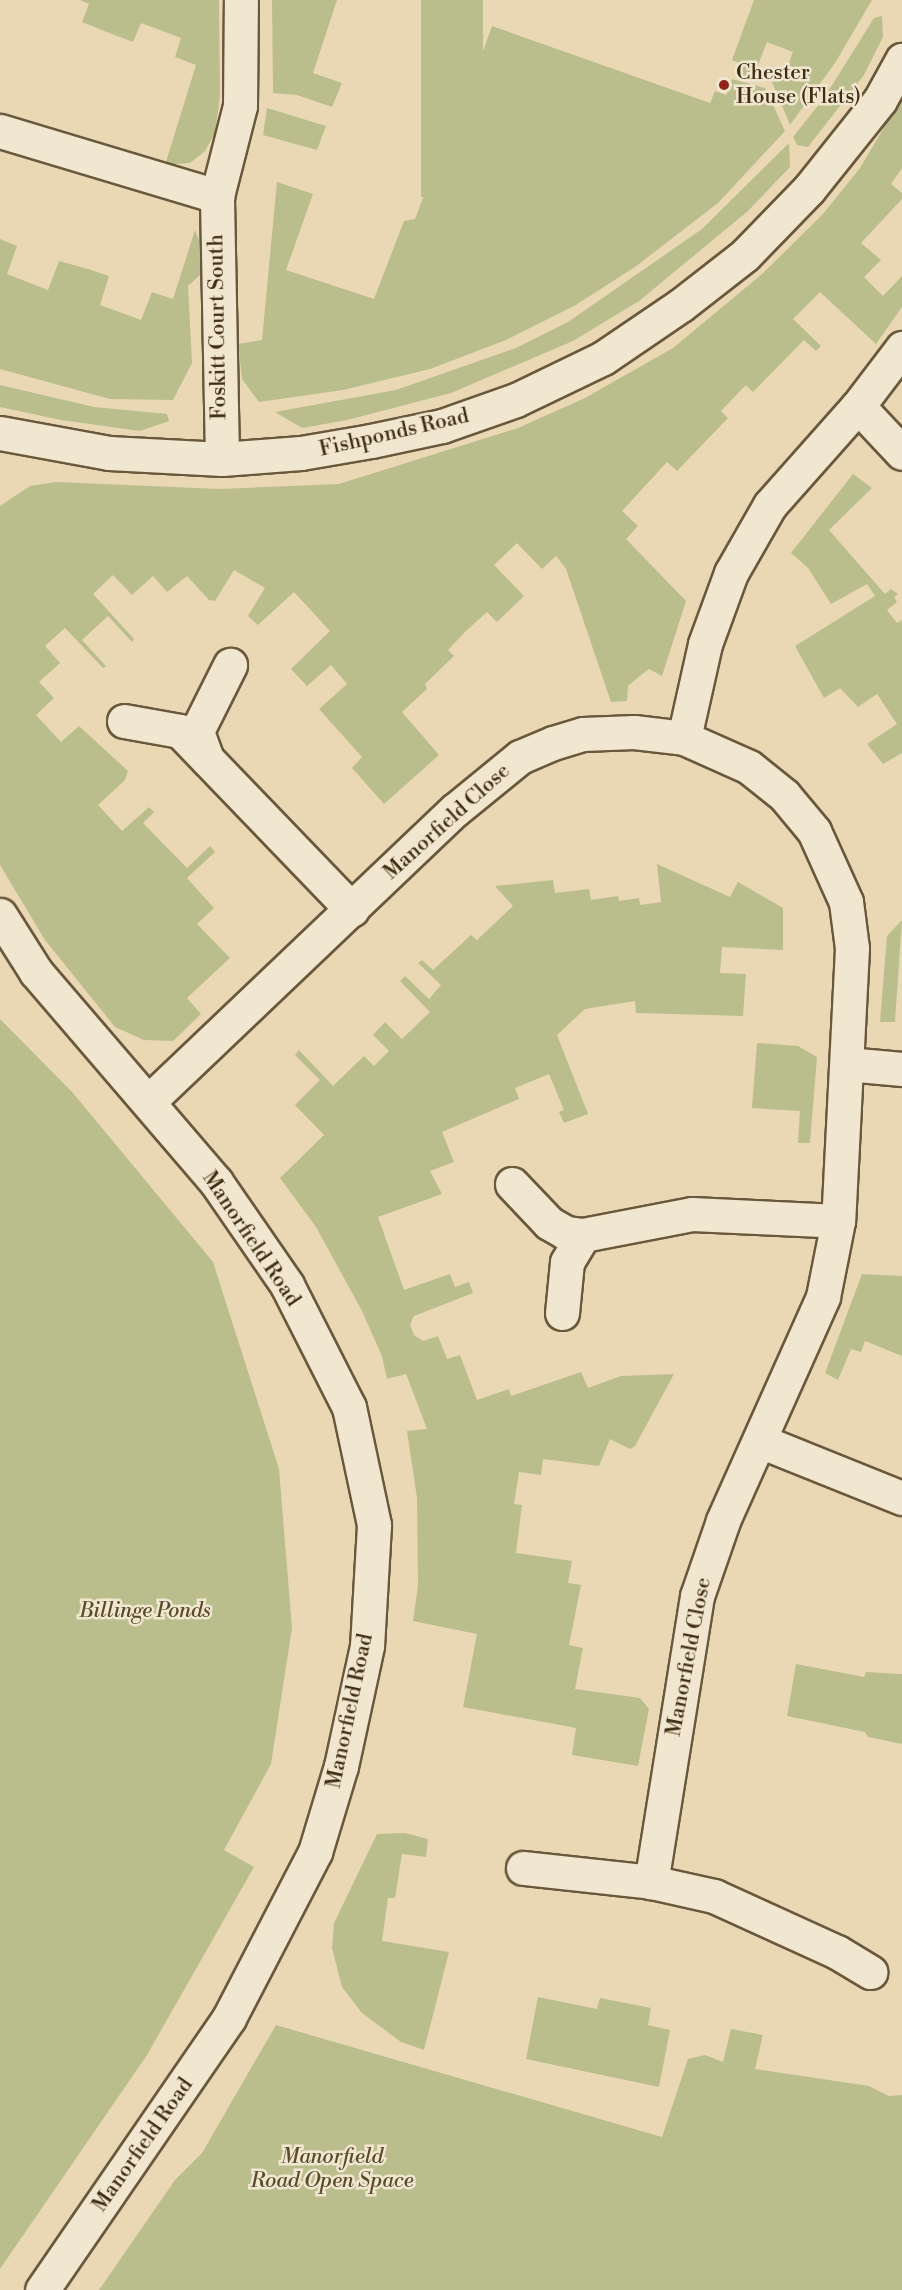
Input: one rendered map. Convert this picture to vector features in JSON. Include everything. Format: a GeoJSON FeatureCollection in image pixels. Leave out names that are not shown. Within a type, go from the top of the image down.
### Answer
{"type":"FeatureCollection","features":[{"type":"Feature","properties":{"kind":"street","name":"Foskitt Court South"},"geometry":{"type":"LineString","coordinates":[[222,459],[217,196],[240,106],[241,0]]}},
{"type":"Feature","properties":{"kind":"street","name":"Fishponds Road"},"geometry":{"type":"LineString","coordinates":[[0,433],[109,453],[222,459],[301,453],[442,426],[516,400],[603,358],[681,305],[745,255],[809,189],[880,100],[902,60]]}},
{"type":"Feature","properties":{"kind":"street"},"geometry":{"type":"LineString","coordinates":[[0,131],[217,196]]}},
{"type":"Feature","properties":{"kind":"street"},"geometry":{"type":"LineString","coordinates":[[684,738],[705,644],[730,573],[770,506],[858,406],[902,348]]}},
{"type":"Feature","properties":{"kind":"street"},"geometry":{"type":"LineString","coordinates":[[858,406],[902,453]]}},
{"type":"Feature","properties":{"kind":"street"},"geometry":{"type":"LineString","coordinates":[[207,759],[197,731],[230,665]]}},
{"type":"Feature","properties":{"kind":"street"},"geometry":{"type":"LineString","coordinates":[[124,722],[180,731],[352,910]]}},
{"type":"Feature","properties":{"kind":"street","name":"Manorfield Close"},"geometry":{"type":"LineString","coordinates":[[148,1102],[455,810],[520,757],[583,734],[634,732],[684,738],[749,767],[784,795],[814,831],[831,863],[846,902],[852,948],[838,1221],[823,1297],[723,1521],[697,1596],[651,1882]]}},
{"type":"Feature","properties":{"kind":"street","name":"Manorfield Road"},"geometry":{"type":"LineString","coordinates":[[0,915],[36,972],[216,1182],[287,1285],[349,1407],[374,1525],[367,1646],[341,1766],[315,1852],[276,1932],[229,2018],[42,2290]]}},
{"type":"Feature","properties":{"kind":"street"},"geometry":{"type":"LineString","coordinates":[[847,1065],[902,1069]]}},
{"type":"Feature","properties":{"kind":"street"},"geometry":{"type":"LineString","coordinates":[[512,1184],[549,1223],[566,1233],[583,1235],[692,1214],[838,1221]]}},
{"type":"Feature","properties":{"kind":"street"},"geometry":{"type":"LineString","coordinates":[[562,1313],[567,1262],[583,1235]]}},
{"type":"Feature","properties":{"kind":"street"},"geometry":{"type":"LineString","coordinates":[[760,1441],[902,1498]]}},
{"type":"Feature","properties":{"kind":"street"},"geometry":{"type":"LineString","coordinates":[[523,1868],[651,1882],[714,1896],[837,1952],[870,1972]]}},
{"type":"Feature","properties":{"kind":"green space"},"geometry":{"type":"Polygon","coordinates":[[[80,0],[219,0],[220,96],[215,133],[205,151],[190,163],[165,165],[196,65],[175,57],[181,38],[141,23],[133,42],[82,22],[89,4],[80,0]]]}},
{"type":"Feature","properties":{"kind":"green space"},"geometry":{"type":"Polygon","coordinates":[[[272,0],[337,0],[313,73],[342,83],[332,107],[297,95],[273,93],[272,0]]]}},
{"type":"Feature","properties":{"kind":"green space"},"geometry":{"type":"Polygon","coordinates":[[[421,0],[483,0],[483,197],[421,197],[421,0]]]}},
{"type":"Feature","properties":{"kind":"green space"},"geometry":{"type":"Polygon","coordinates":[[[754,0],[872,0],[835,63],[790,125],[772,82],[774,78],[782,80],[793,52],[767,42],[756,70],[764,74],[762,81],[738,75],[742,64],[732,60],[754,0]]]}},
{"type":"Feature","properties":{"kind":"green space"},"geometry":{"type":"Polygon","coordinates":[[[882,16],[883,37],[864,75],[808,147],[797,145],[793,137],[824,98],[874,18],[882,16]]]}},
{"type":"Feature","properties":{"kind":"green space"},"geometry":{"type":"Polygon","coordinates":[[[492,26],[710,103],[715,91],[726,95],[732,79],[765,88],[785,131],[718,203],[635,267],[574,306],[506,340],[430,369],[343,390],[259,402],[242,379],[238,344],[262,340],[277,182],[313,194],[286,270],[374,299],[404,221],[415,219],[451,124],[458,122],[492,26]]]}},
{"type":"Feature","properties":{"kind":"green space"},"geometry":{"type":"Polygon","coordinates":[[[902,97],[902,168],[891,184],[902,193],[902,199],[861,243],[881,260],[864,277],[883,296],[902,276],[902,307],[876,344],[820,292],[793,319],[821,346],[816,351],[804,340],[753,392],[746,385],[721,411],[728,418],[677,471],[667,462],[622,511],[638,526],[626,539],[686,601],[662,676],[649,669],[628,686],[627,701],[611,702],[566,569],[556,556],[542,569],[517,543],[494,565],[524,596],[497,622],[487,612],[466,631],[448,650],[454,656],[425,684],[427,689],[402,712],[439,755],[384,804],[352,768],[362,757],[319,709],[347,684],[331,665],[307,686],[291,669],[330,631],[294,592],[258,625],[248,616],[265,588],[234,570],[215,601],[209,600],[187,576],[167,592],[153,576],[132,595],[113,575],[93,594],[134,639],[132,642],[108,616],[82,640],[106,666],[103,668],[65,628],[45,646],[60,663],[39,682],[54,698],[36,715],[61,742],[79,726],[128,771],[125,780],[98,805],[122,831],[149,807],[154,812],[143,823],[187,868],[210,846],[215,852],[187,878],[214,908],[197,924],[230,958],[187,998],[201,1014],[173,1041],[144,1040],[115,1027],[45,940],[0,865],[0,506],[30,486],[56,482],[220,489],[339,484],[518,428],[585,398],[673,348],[761,275],[823,214],[860,168],[902,97]]]}},
{"type":"Feature","properties":{"kind":"green space"},"geometry":{"type":"Polygon","coordinates":[[[267,108],[326,126],[317,150],[263,135],[267,108]]]}},
{"type":"Feature","properties":{"kind":"green space"},"geometry":{"type":"Polygon","coordinates":[[[789,143],[790,167],[748,211],[639,301],[573,341],[451,393],[347,420],[302,428],[275,412],[396,390],[516,348],[568,322],[702,229],[789,143]]]}},
{"type":"Feature","properties":{"kind":"green space"},"geometry":{"type":"Polygon","coordinates":[[[195,230],[200,243],[200,275],[188,286],[192,363],[173,400],[110,399],[0,369],[0,239],[17,246],[7,274],[48,290],[59,261],[109,276],[100,305],[141,320],[152,292],[173,299],[195,230]]]}},
{"type":"Feature","properties":{"kind":"green space"},"geometry":{"type":"Polygon","coordinates":[[[0,385],[94,407],[167,414],[169,421],[140,431],[61,420],[0,407],[0,385]]]}},
{"type":"Feature","properties":{"kind":"green space"},"geometry":{"type":"Polygon","coordinates":[[[853,474],[872,488],[829,530],[885,594],[891,589],[898,594],[894,597],[897,602],[887,610],[897,623],[902,620],[902,753],[883,764],[867,744],[897,724],[877,694],[858,707],[840,688],[824,698],[795,646],[875,596],[867,584],[831,604],[808,568],[791,553],[853,474]]]}},
{"type":"Feature","properties":{"kind":"green space"},"geometry":{"type":"Polygon","coordinates":[[[657,864],[730,897],[738,882],[783,908],[783,950],[722,947],[720,973],[746,974],[743,1016],[636,1013],[635,1001],[585,1009],[557,1035],[588,1114],[564,1123],[559,1112],[564,1110],[549,1074],[515,1088],[519,1099],[442,1132],[454,1162],[430,1171],[442,1194],[378,1217],[404,1290],[450,1274],[455,1287],[469,1282],[473,1293],[414,1316],[410,1325],[414,1335],[423,1341],[438,1336],[447,1359],[460,1355],[477,1400],[509,1389],[511,1396],[581,1372],[588,1388],[621,1376],[674,1374],[635,1446],[630,1449],[610,1439],[599,1466],[543,1459],[541,1475],[519,1472],[514,1504],[522,1505],[516,1553],[572,1561],[568,1583],[581,1585],[569,1645],[583,1648],[575,1689],[640,1698],[649,1709],[638,1766],[572,1755],[576,1728],[463,1707],[477,1634],[413,1621],[418,1586],[417,1498],[407,1431],[427,1429],[406,1374],[387,1379],[382,1356],[361,1309],[316,1227],[280,1178],[324,1135],[295,1105],[320,1080],[295,1055],[299,1050],[333,1086],[364,1056],[374,1066],[389,1051],[373,1035],[385,1022],[402,1039],[430,1012],[400,981],[405,976],[429,999],[441,985],[418,963],[422,960],[433,970],[471,935],[477,940],[513,906],[495,886],[553,880],[555,893],[589,889],[591,900],[618,896],[619,901],[639,898],[640,905],[661,902],[657,864]]]}},
{"type":"Feature","properties":{"kind":"green space"},"geometry":{"type":"Polygon","coordinates":[[[902,920],[895,1022],[880,1022],[887,936],[902,920]]]}},
{"type":"Feature","properties":{"kind":"green space","name":"Billinge Ponds"},"geometry":{"type":"Polygon","coordinates":[[[0,1019],[73,1093],[213,1262],[279,1469],[292,1628],[271,1764],[224,1850],[254,1867],[147,2055],[0,2269],[0,1019]]]}},
{"type":"Feature","properties":{"kind":"green space"},"geometry":{"type":"Polygon","coordinates":[[[757,1043],[798,1046],[817,1057],[810,1143],[798,1143],[800,1111],[752,1108],[757,1043]]]}},
{"type":"Feature","properties":{"kind":"green space"},"geometry":{"type":"Polygon","coordinates":[[[862,1274],[902,1276],[902,1356],[865,1341],[861,1352],[851,1349],[838,1380],[825,1373],[862,1274]]]}},
{"type":"Feature","properties":{"kind":"green space"},"geometry":{"type":"Polygon","coordinates":[[[796,1664],[864,1677],[866,1672],[902,1674],[902,1744],[868,1737],[865,1732],[787,1716],[796,1664]]]}},
{"type":"Feature","properties":{"kind":"green space"},"geometry":{"type":"Polygon","coordinates":[[[405,1833],[428,1839],[426,1857],[402,1854],[395,1898],[388,1898],[382,1941],[449,1952],[424,2050],[401,2042],[362,2013],[342,1987],[332,1948],[334,1923],[377,1834],[405,1833]]]}},
{"type":"Feature","properties":{"kind":"green space"},"geometry":{"type":"Polygon","coordinates":[[[538,1997],[597,2009],[600,1998],[651,2008],[648,2025],[670,2030],[659,2087],[526,2059],[538,1997]]]}},
{"type":"Feature","properties":{"kind":"green space","name":"Manorfield Road Open Space"},"geometry":{"type":"Polygon","coordinates":[[[276,2025],[662,2137],[688,2059],[705,2055],[723,2062],[731,2029],[763,2035],[755,2069],[869,2086],[889,2096],[902,2095],[902,2290],[99,2290],[175,2180],[202,2153],[276,2025]]]}},
{"type":"Feature","properties":{"kind":"place","name":"Chester House (Flats)"},"geometry":{"type":"Point","coordinates":[724,85]}}]}
